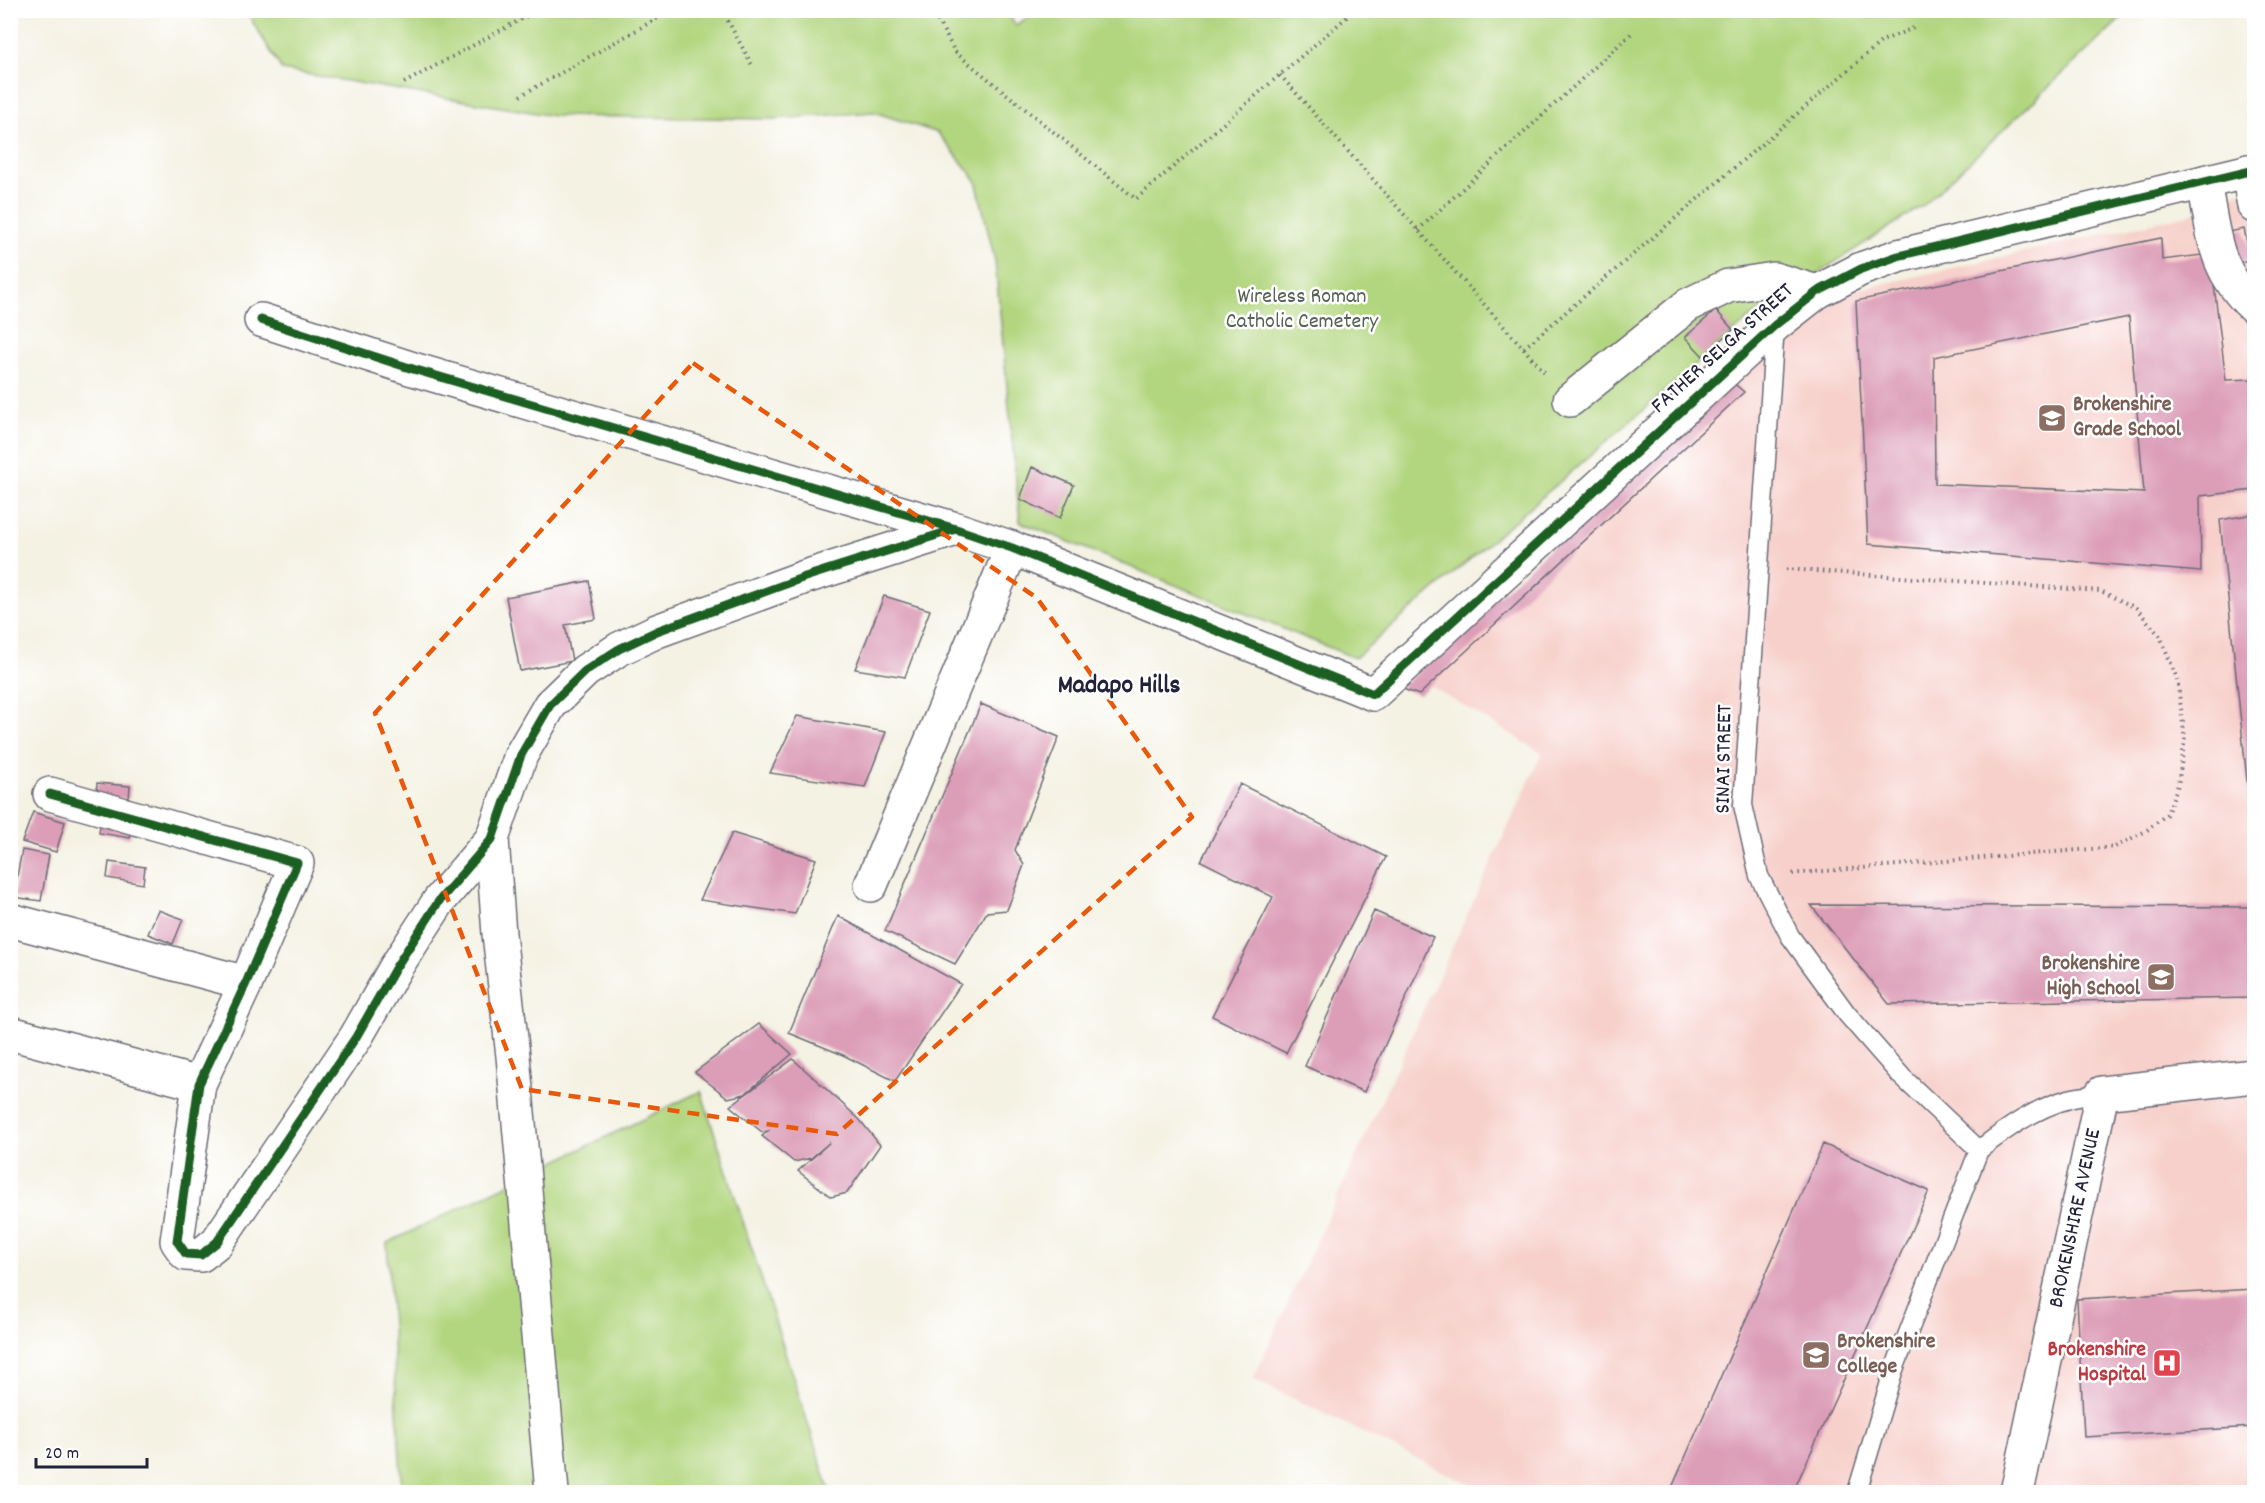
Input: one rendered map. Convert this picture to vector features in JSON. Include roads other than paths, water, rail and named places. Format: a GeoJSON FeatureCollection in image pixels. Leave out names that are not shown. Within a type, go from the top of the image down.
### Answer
{"type":"FeatureCollection","features":[{"type":"Feature","properties":{"kind":"street","name":"FATHER SELGA STREET"},"geometry":{"type":"LineString","coordinates":[[1012,548],[1373,694],[1775,326],[1817,292],[1861,269],[1898,256],[2251,171]]}},
{"type":"Feature","properties":{"kind":"street"},"geometry":{"type":"LineString","coordinates":[[2251,171],[2254,206]]}},
{"type":"Feature","properties":{"kind":"street"},"geometry":{"type":"LineString","coordinates":[[2204,182],[2219,259],[2225,272],[2254,307]]}},
{"type":"Feature","properties":{"kind":"street"},"geometry":{"type":"LineString","coordinates":[[1570,400],[1688,305],[1728,286],[1774,279],[1817,292]]}},
{"type":"Feature","properties":{"kind":"street"},"geometry":{"type":"LineString","coordinates":[[261,320],[413,369],[1012,548],[871,885]]}},
{"type":"Feature","properties":{"kind":"street"},"geometry":{"type":"LineString","coordinates":[[50,794],[297,862],[246,983],[199,1084],[177,1241],[186,1254],[201,1255],[217,1242],[356,1037],[396,967],[439,901],[492,839],[521,755],[550,705],[593,666],[619,649],[648,635],[805,577],[956,530]]}},
{"type":"Feature","properties":{"kind":"street"},"geometry":{"type":"LineString","coordinates":[[492,839],[552,1492]]}},
{"type":"Feature","properties":{"kind":"street"},"geometry":{"type":"LineString","coordinates":[[10,920],[246,983]]}},
{"type":"Feature","properties":{"kind":"street"},"geometry":{"type":"LineString","coordinates":[[10,1033],[199,1084]]}},
{"type":"Feature","properties":{"kind":"street"},"geometry":{"type":"LineString","coordinates":[[2102,1093],[2254,1076]]}},
{"type":"Feature","properties":{"kind":"street","name":"BROKENSHIRE AVENUE"},"geometry":{"type":"LineString","coordinates":[[2017,1492],[2102,1093]]}},
{"type":"Feature","properties":{"kind":"lane","name":"SINAI STREET"},"geometry":{"type":"LineString","coordinates":[[1775,326],[1743,806],[1759,876],[1791,936],[1847,1014],[1902,1077],[1979,1150]]}},
{"type":"Feature","properties":{"kind":"lane"},"geometry":{"type":"LineString","coordinates":[[1857,1492],[1893,1372],[1979,1150],[2006,1129],[2036,1112],[2069,1099],[2102,1093]]}},
{"type":"Feature","properties":{"kind":"place","name":"Brokenshire Grade School"},"geometry":{"type":"Point","coordinates":[2052,418]}},
{"type":"Feature","properties":{"kind":"place","name":"Brokenshire High School"},"geometry":{"type":"Point","coordinates":[2161,977]}},
{"type":"Feature","properties":{"kind":"place","name":"Brokenshire College"},"geometry":{"type":"Point","coordinates":[1816,1355]}},
{"type":"Feature","properties":{"kind":"place","name":"Brokenshire Hospital"},"geometry":{"type":"Point","coordinates":[2167,1363]}},
{"type":"Feature","properties":{"kind":"district","name":"Madapo Hills"},"geometry":{"type":"Point","coordinates":[1119,686]}},
{"type":"Feature","properties":{"kind":"park label","name":"Wireless Roman Catholic Cemetery"},"geometry":{"type":"Point","coordinates":[1302,310]}}]}
